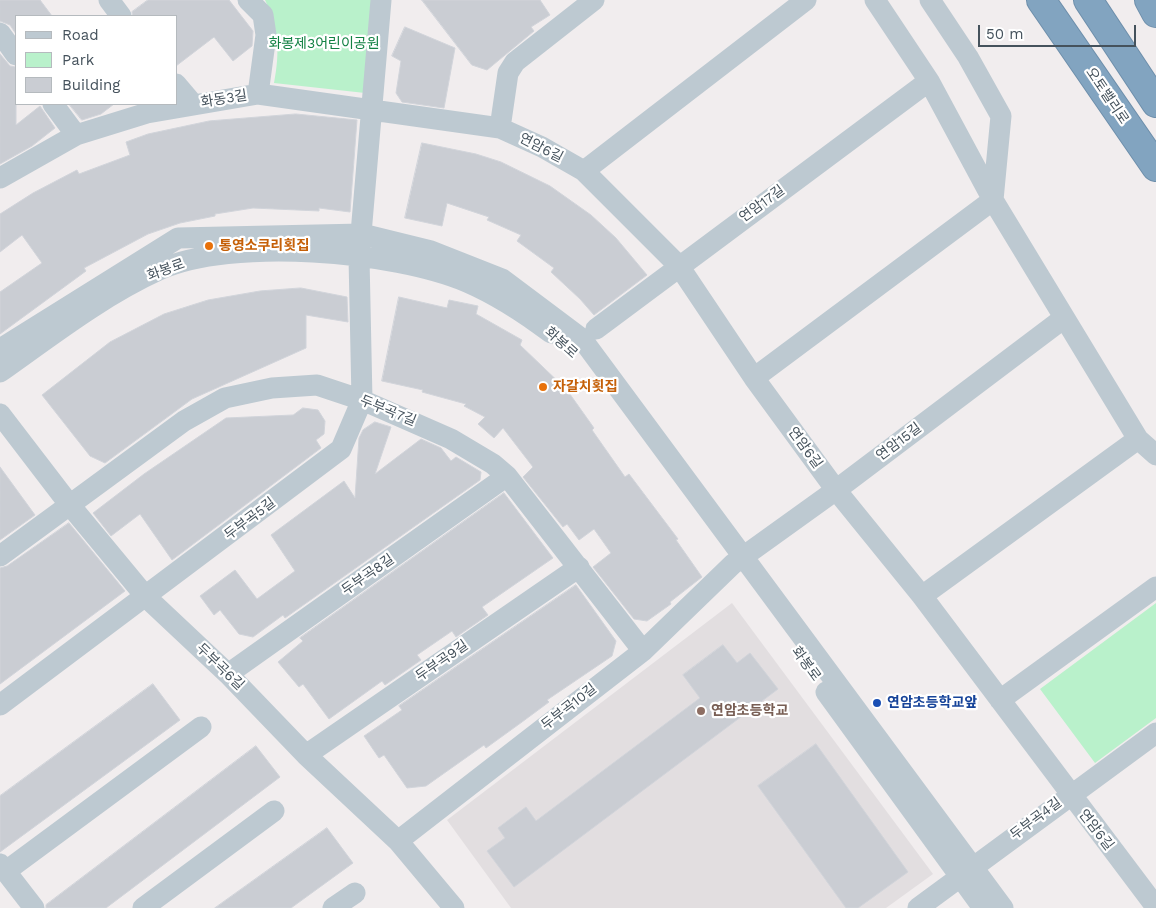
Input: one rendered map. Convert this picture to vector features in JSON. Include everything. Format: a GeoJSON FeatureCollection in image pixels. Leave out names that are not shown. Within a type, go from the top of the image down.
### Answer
{"type":"FeatureCollection","features":[{"type":"Feature","properties":{"kind":"highway","name":"오토밸리로"},"geometry":{"type":"LineString","coordinates":[[1042,0],[1156,167]]}},
{"type":"Feature","properties":{"kind":"highway"},"geometry":{"type":"LineString","coordinates":[[1088,0],[1156,103]]}},
{"type":"Feature","properties":{"kind":"highway"},"geometry":{"type":"LineString","coordinates":[[1149,0],[1156,13]]}},
{"type":"Feature","properties":{"kind":"street"},"geometry":{"type":"LineString","coordinates":[[109,0],[120,15]]}},
{"type":"Feature","properties":{"kind":"street"},"geometry":{"type":"LineString","coordinates":[[248,0],[263,15],[266,35],[258,94]]}},
{"type":"Feature","properties":{"kind":"street","name":"두부곡5길"},"geometry":{"type":"LineString","coordinates":[[0,705],[341,449],[362,400],[359,257],[374,110],[381,0]]}},
{"type":"Feature","properties":{"kind":"street"},"geometry":{"type":"LineString","coordinates":[[500,128],[508,73],[515,62],[594,0]]}},
{"type":"Feature","properties":{"kind":"street"},"geometry":{"type":"LineString","coordinates":[[584,171],[806,0]]}},
{"type":"Feature","properties":{"kind":"street"},"geometry":{"type":"LineString","coordinates":[[876,0],[930,81],[993,200],[1138,439],[1156,455]]}},
{"type":"Feature","properties":{"kind":"street"},"geometry":{"type":"LineString","coordinates":[[754,378],[993,200],[1001,116],[968,57],[930,0]]}},
{"type":"Feature","properties":{"kind":"street"},"geometry":{"type":"LineString","coordinates":[[0,34],[15,54]]}},
{"type":"Feature","properties":{"kind":"street","name":"연암17길"},"geometry":{"type":"LineString","coordinates":[[596,329],[930,81]]}},
{"type":"Feature","properties":{"kind":"street"},"geometry":{"type":"LineString","coordinates":[[178,86],[193,104]]}},
{"type":"Feature","properties":{"kind":"street","name":"화동3길"},"geometry":{"type":"LineString","coordinates":[[0,178],[76,135],[147,112],[258,94],[374,110]]}},
{"type":"Feature","properties":{"kind":"street"},"geometry":{"type":"LineString","coordinates":[[53,105],[76,135]]}},
{"type":"Feature","properties":{"kind":"street","name":"연암6길"},"geometry":{"type":"LineString","coordinates":[[374,110],[500,128],[542,147],[584,171],[679,266],[754,378],[836,490],[922,596],[1069,794],[1156,907]]}},
{"type":"Feature","properties":{"kind":"street"},"geometry":{"type":"LineString","coordinates":[[0,349],[178,238],[362,234],[430,251],[502,279],[582,339],[739,560],[966,871],[1003,908]]}},
{"type":"Feature","properties":{"kind":"street","name":"화봉로"},"geometry":{"type":"LineString","coordinates":[[0,372],[94,307],[160,269],[201,258],[247,250],[359,257],[405,263],[466,282],[491,294],[542,326],[572,348],[739,560]]}},
{"type":"Feature","properties":{"kind":"street","name":"연암15길"},"geometry":{"type":"LineString","coordinates":[[739,560],[836,490],[1064,318]]}},
{"type":"Feature","properties":{"kind":"street","name":"두부곡7길"},"geometry":{"type":"LineString","coordinates":[[0,556],[184,421],[225,398],[272,388],[317,385],[362,400],[450,439],[493,464],[508,476],[642,650]]}},
{"type":"Feature","properties":{"kind":"street","name":"두부곡6길"},"geometry":{"type":"LineString","coordinates":[[0,414],[69,504],[146,597],[228,674],[306,755],[398,841],[454,908]]}},
{"type":"Feature","properties":{"kind":"street"},"geometry":{"type":"LineString","coordinates":[[922,596],[1138,439]]}},
{"type":"Feature","properties":{"kind":"street","name":"두부곡8길"},"geometry":{"type":"LineString","coordinates":[[228,674],[508,476]]}},
{"type":"Feature","properties":{"kind":"street","name":"두부곡10길"},"geometry":{"type":"LineString","coordinates":[[398,841],[642,650],[739,560]]}},
{"type":"Feature","properties":{"kind":"street","name":"두부곡9길"},"geometry":{"type":"LineString","coordinates":[[306,755],[579,567]]}},
{"type":"Feature","properties":{"kind":"street"},"geometry":{"type":"LineString","coordinates":[[1000,700],[1156,587]]}},
{"type":"Feature","properties":{"kind":"street"},"geometry":{"type":"LineString","coordinates":[[34,908],[3,868],[201,727]]}},
{"type":"Feature","properties":{"kind":"street","name":"두부곡4길"},"geometry":{"type":"LineString","coordinates":[[918,908],[1069,794],[1156,733]]}},
{"type":"Feature","properties":{"kind":"street"},"geometry":{"type":"LineString","coordinates":[[143,908],[274,811]]}},
{"type":"Feature","properties":{"kind":"street"},"geometry":{"type":"LineString","coordinates":[[966,871],[983,908]]}},
{"type":"Feature","properties":{"kind":"street"},"geometry":{"type":"LineString","coordinates":[[334,908],[354,893]]}},
{"type":"Feature","properties":{"kind":"shaded area","name":"연암초등학교"},"geometry":{"type":"Polygon","coordinates":[[[732,603],[933,874],[886,908],[511,908],[447,820],[732,603]]]}},
{"type":"Feature","properties":{"kind":"green space","name":"화봉제3어린이공원"},"geometry":{"type":"Polygon","coordinates":[[[265,0],[375,0],[365,93],[274,83],[277,61],[276,31],[265,0]]]}},
{"type":"Feature","properties":{"kind":"green space"},"geometry":{"type":"Polygon","coordinates":[[[1156,603],[1156,718],[1095,763],[1040,689],[1156,603]]]}},
{"type":"Feature","properties":{"kind":"building"},"geometry":{"type":"Polygon","coordinates":[[[0,0],[40,0],[51,15],[15,15],[15,32],[10,25],[0,21],[0,0]]]}},
{"type":"Feature","properties":{"kind":"building"},"geometry":{"type":"Polygon","coordinates":[[[148,0],[229,0],[253,31],[252,46],[233,61],[214,37],[178,64],[178,15],[133,15],[132,12],[148,0]]]}},
{"type":"Feature","properties":{"kind":"building"},"geometry":{"type":"Polygon","coordinates":[[[422,0],[540,0],[550,15],[531,27],[534,31],[487,70],[472,65],[422,0]]]}},
{"type":"Feature","properties":{"kind":"building"},"geometry":{"type":"Polygon","coordinates":[[[405,27],[455,48],[444,108],[402,102],[396,93],[401,61],[392,56],[405,27]]]}},
{"type":"Feature","properties":{"kind":"building"},"geometry":{"type":"Polygon","coordinates":[[[0,54],[10,66],[15,67],[16,125],[40,106],[55,128],[32,146],[0,164],[0,54]]]}},
{"type":"Feature","properties":{"kind":"building"},"geometry":{"type":"Polygon","coordinates":[[[70,105],[113,105],[101,114],[82,120],[70,105]]]}},
{"type":"Feature","properties":{"kind":"building"},"geometry":{"type":"Polygon","coordinates":[[[296,114],[357,120],[350,212],[319,208],[319,211],[253,208],[215,214],[215,216],[180,223],[148,234],[84,268],[86,271],[0,334],[0,292],[42,263],[22,235],[0,252],[0,214],[33,193],[77,170],[79,174],[130,155],[126,142],[148,134],[209,121],[296,114]]]}},
{"type":"Feature","properties":{"kind":"building"},"geometry":{"type":"Polygon","coordinates":[[[422,143],[476,154],[501,162],[550,186],[591,215],[616,238],[647,275],[594,315],[551,272],[554,268],[517,241],[521,235],[487,220],[489,217],[447,203],[442,226],[405,218],[422,143]]]}},
{"type":"Feature","properties":{"kind":"building"},"geometry":{"type":"Polygon","coordinates":[[[301,288],[347,297],[348,322],[306,315],[306,348],[192,399],[105,463],[90,456],[42,395],[110,342],[164,314],[208,300],[260,291],[301,288]]]}},
{"type":"Feature","properties":{"kind":"building"},"geometry":{"type":"Polygon","coordinates":[[[399,297],[447,308],[449,300],[478,306],[476,314],[522,340],[520,345],[567,390],[625,477],[629,474],[678,539],[676,540],[702,577],[670,602],[671,604],[647,621],[634,619],[593,567],[611,553],[594,529],[579,540],[567,524],[563,527],[523,477],[533,467],[503,428],[494,438],[478,424],[485,417],[464,406],[466,404],[422,392],[423,390],[382,381],[399,297]]]}},
{"type":"Feature","properties":{"kind":"building"},"geometry":{"type":"Polygon","coordinates":[[[303,408],[318,410],[325,421],[324,434],[316,440],[321,448],[172,560],[140,514],[111,536],[93,513],[144,474],[226,418],[293,415],[303,408]]]}},
{"type":"Feature","properties":{"kind":"building"},"geometry":{"type":"Polygon","coordinates":[[[375,422],[391,427],[375,474],[421,439],[441,448],[451,461],[456,457],[481,472],[480,480],[285,618],[283,615],[253,637],[239,634],[220,610],[214,615],[200,596],[235,570],[257,599],[295,571],[271,535],[344,481],[355,498],[359,438],[363,430],[375,422]]]}},
{"type":"Feature","properties":{"kind":"building"},"geometry":{"type":"Polygon","coordinates":[[[0,467],[35,515],[0,540],[0,467]]]}},
{"type":"Feature","properties":{"kind":"building"},"geometry":{"type":"Polygon","coordinates":[[[504,493],[553,558],[482,607],[488,615],[456,637],[452,631],[417,655],[421,660],[385,685],[382,681],[329,719],[303,684],[299,687],[278,662],[303,641],[300,638],[504,493]]]}},
{"type":"Feature","properties":{"kind":"building"},"geometry":{"type":"Polygon","coordinates":[[[69,523],[125,591],[0,684],[0,568],[7,566],[69,523]]]}},
{"type":"Feature","properties":{"kind":"building"},"geometry":{"type":"Polygon","coordinates":[[[576,585],[616,641],[612,656],[547,700],[549,702],[486,748],[484,745],[426,786],[407,788],[384,755],[379,758],[364,736],[402,710],[399,706],[576,585]]]}},
{"type":"Feature","properties":{"kind":"building"},"geometry":{"type":"Polygon","coordinates":[[[723,645],[737,663],[750,653],[778,689],[514,887],[487,851],[505,838],[498,828],[526,807],[536,821],[700,698],[683,675],[723,645]]]}},
{"type":"Feature","properties":{"kind":"building"},"geometry":{"type":"Polygon","coordinates":[[[153,684],[180,720],[0,852],[0,796],[153,684]]]}},
{"type":"Feature","properties":{"kind":"building"},"geometry":{"type":"Polygon","coordinates":[[[816,744],[908,872],[858,908],[846,908],[758,786],[816,744]]]}},
{"type":"Feature","properties":{"kind":"building"},"geometry":{"type":"Polygon","coordinates":[[[256,746],[280,777],[106,908],[46,908],[46,905],[256,746]]]}},
{"type":"Feature","properties":{"kind":"building"},"geometry":{"type":"Polygon","coordinates":[[[327,828],[353,863],[291,908],[215,908],[327,828]]]}},
{"type":"Feature","properties":{"kind":"place","name":"통영소쿠리횟집"},"geometry":{"type":"Point","coordinates":[209,246]}},
{"type":"Feature","properties":{"kind":"place","name":"자갈치횟집"},"geometry":{"type":"Point","coordinates":[543,387]}},
{"type":"Feature","properties":{"kind":"place","name":"연암초등학교앞"},"geometry":{"type":"Point","coordinates":[877,703]}},
{"type":"Feature","properties":{"kind":"place","name":"연암초등학교"},"geometry":{"type":"Point","coordinates":[701,711]}}]}
